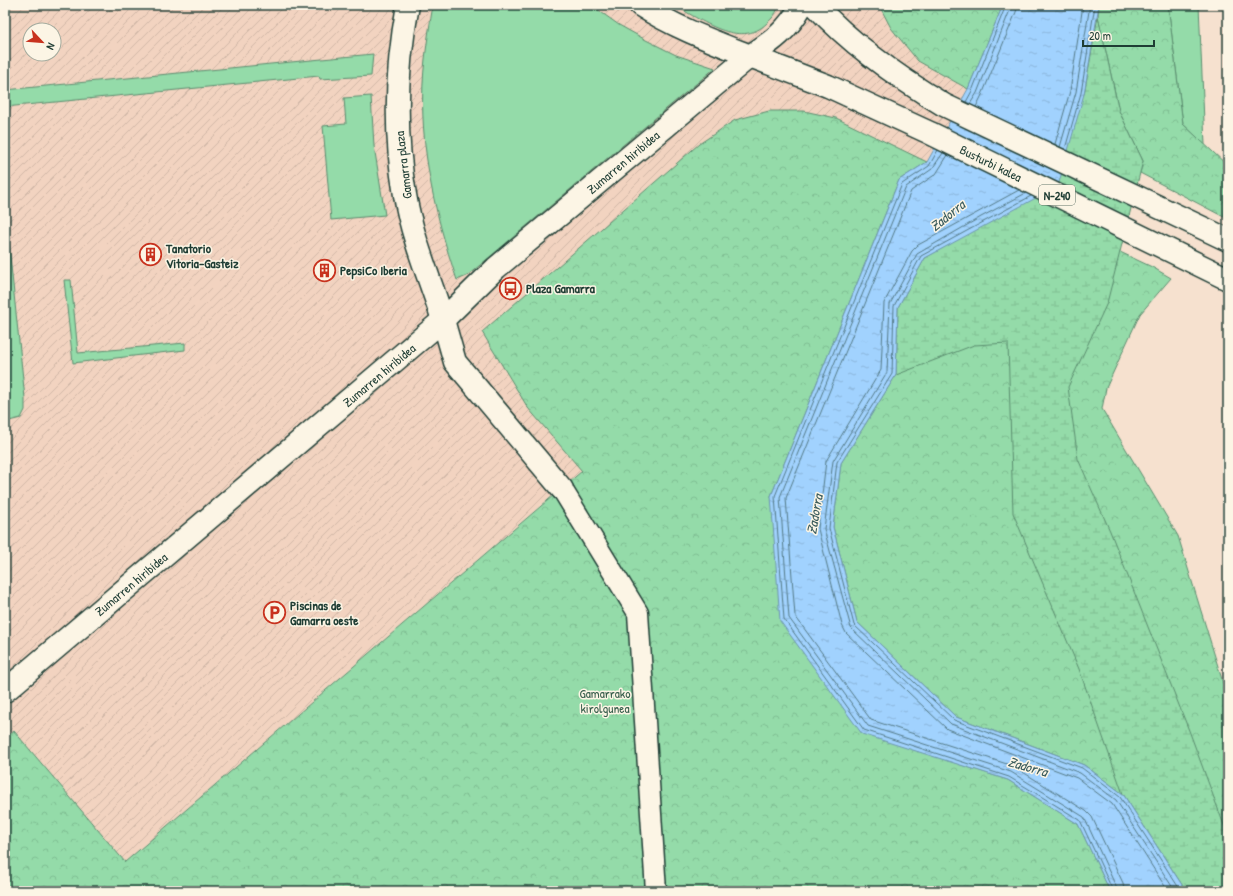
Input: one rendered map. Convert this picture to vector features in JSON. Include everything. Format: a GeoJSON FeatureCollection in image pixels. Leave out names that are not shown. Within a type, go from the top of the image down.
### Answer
{"type":"FeatureCollection","features":[{"type":"Feature","properties":{"kind":"main road","name":"Gamarra plaza"},"geometry":{"type":"LineString","coordinates":[[408,5],[397,83],[399,144],[405,196],[418,244],[455,362],[562,489]]}},
{"type":"Feature","properties":{"kind":"main road","name":"Busturbi kalea"},"geometry":{"type":"LineString","coordinates":[[640,5],[652,13],[700,36],[822,84],[930,133],[1228,279]]}},
{"type":"Feature","properties":{"kind":"main road","name":"Zumarren hiribidea"},"geometry":{"type":"LineString","coordinates":[[5,691],[443,320],[496,268],[750,56],[773,41],[791,23],[802,5]]}},
{"type":"Feature","properties":{"kind":"main road","name":"N-240"},"geometry":{"type":"LineString","coordinates":[[816,5],[837,28],[874,59],[912,86],[944,105],[1228,240]]}},
{"type":"Feature","properties":{"kind":"street"},"geometry":{"type":"LineString","coordinates":[[562,489],[638,613],[656,891]]}},
{"type":"Feature","properties":{"kind":"shaded area"},"geometry":{"type":"Polygon","coordinates":[[[5,5],[879,5],[891,28],[918,61],[968,89],[927,162],[836,118],[482,332],[528,408],[582,470],[125,862],[14,731],[5,738],[5,5]]]}},
{"type":"Feature","properties":{"kind":"green space"},"geometry":{"type":"Polygon","coordinates":[[[433,5],[591,5],[619,25],[646,40],[676,55],[715,68],[467,276],[457,280],[448,253],[434,199],[425,143],[423,87],[426,52],[433,5]]]}},
{"type":"Feature","properties":{"kind":"green space"},"geometry":{"type":"Polygon","coordinates":[[[674,5],[779,5],[774,15],[767,23],[756,31],[745,34],[733,33],[720,29],[674,5]]]}},
{"type":"Feature","properties":{"kind":"green space"},"geometry":{"type":"Polygon","coordinates":[[[879,5],[1003,5],[968,89],[918,61],[891,28],[879,5]]]}},
{"type":"Feature","properties":{"kind":"green space"},"geometry":{"type":"Polygon","coordinates":[[[1099,5],[1168,5],[1183,124],[1228,166],[1228,195],[1224,217],[1140,173],[1143,161],[1119,111],[1098,16],[1099,5]]]}},
{"type":"Feature","properties":{"kind":"green space"},"geometry":{"type":"Polygon","coordinates":[[[1168,5],[1199,5],[1205,145],[1183,124],[1168,5]]]}},
{"type":"Feature","properties":{"kind":"green space"},"geometry":{"type":"Polygon","coordinates":[[[1098,16],[1119,111],[1143,161],[1107,303],[1068,387],[1078,459],[1110,531],[1190,733],[1228,836],[1228,891],[1186,891],[1123,794],[1079,669],[1013,513],[1008,343],[974,345],[896,375],[898,307],[925,258],[985,224],[1084,94],[1098,16]]]}},
{"type":"Feature","properties":{"kind":"green space"},"geometry":{"type":"Polygon","coordinates":[[[373,54],[371,76],[320,79],[319,76],[5,107],[5,90],[373,54]]]}},
{"type":"Feature","properties":{"kind":"green space"},"geometry":{"type":"Polygon","coordinates":[[[371,96],[374,146],[385,215],[331,220],[323,126],[346,124],[344,98],[371,96]]]}},
{"type":"Feature","properties":{"kind":"green space","name":"Gamarrako kirolgunea"},"geometry":{"type":"Polygon","coordinates":[[[769,111],[804,111],[836,118],[927,162],[899,180],[771,496],[862,733],[1008,780],[1078,824],[1110,891],[5,891],[5,738],[14,731],[125,862],[582,471],[528,408],[482,332],[699,144],[735,120],[769,111]]]}},
{"type":"Feature","properties":{"kind":"green space"},"geometry":{"type":"Polygon","coordinates":[[[1022,206],[1152,267],[1171,278],[1140,314],[1106,388],[1102,409],[1178,536],[1228,699],[1228,891],[1186,891],[1123,794],[1084,765],[956,717],[857,622],[833,527],[841,463],[896,375],[1022,206]]]}},
{"type":"Feature","properties":{"kind":"green space"},"geometry":{"type":"Polygon","coordinates":[[[5,209],[25,410],[21,418],[5,422],[5,209]]]}},
{"type":"Feature","properties":{"kind":"green space"},"geometry":{"type":"Polygon","coordinates":[[[64,280],[71,280],[78,353],[185,343],[185,350],[73,363],[64,280]]]}},
{"type":"Feature","properties":{"kind":"water","name":"Zadorra"},"geometry":{"type":"Polygon","coordinates":[[[1003,5],[1099,5],[1084,94],[1058,186],[925,258],[898,307],[896,375],[841,463],[833,527],[857,622],[956,717],[1084,765],[1123,794],[1186,891],[1110,891],[1078,824],[1008,780],[862,734],[780,621],[771,496],[899,180],[927,162],[968,89],[1003,5]]]}},
{"type":"Feature","properties":{"kind":"place","name":"Tanatorio Vitoria-Gasteiz"},"geometry":{"type":"Point","coordinates":[150,255]}},
{"type":"Feature","properties":{"kind":"place","name":"PepsiCo Iberia"},"geometry":{"type":"Point","coordinates":[325,270]}},
{"type":"Feature","properties":{"kind":"place","name":"Plaza Gamarra"},"geometry":{"type":"Point","coordinates":[511,288]}},
{"type":"Feature","properties":{"kind":"place","name":"Piscinas de Gamarra oeste"},"geometry":{"type":"Point","coordinates":[274,612]}}]}
